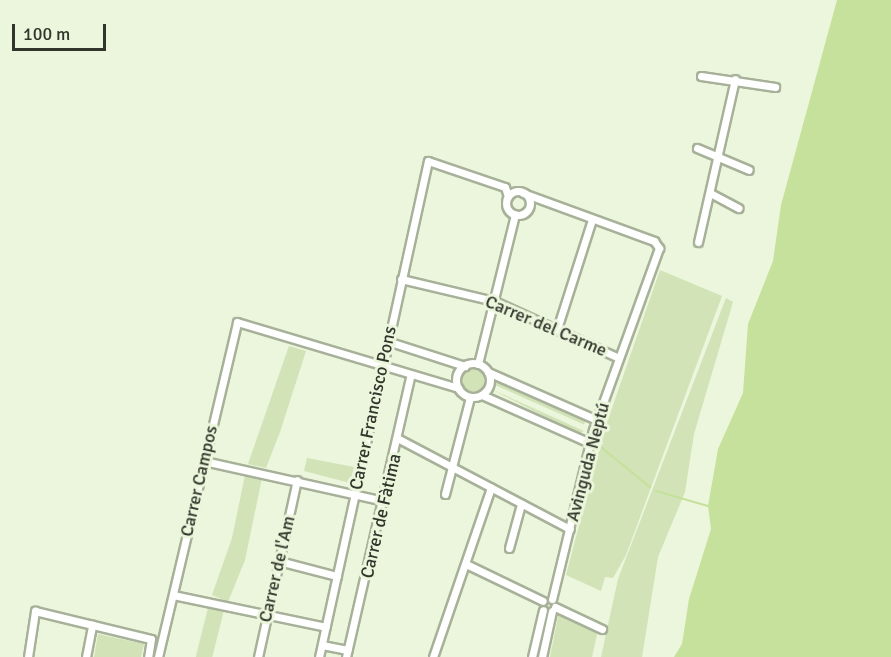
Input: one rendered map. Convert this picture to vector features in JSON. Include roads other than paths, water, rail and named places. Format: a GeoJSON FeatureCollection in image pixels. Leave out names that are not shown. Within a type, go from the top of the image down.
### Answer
{"type":"FeatureCollection","features":[{"type":"Feature","properties":{"kind":"street"},"geometry":{"type":"LineString","coordinates":[[701,76],[735,79],[775,87]]}},
{"type":"Feature","properties":{"kind":"street"},"geometry":{"type":"LineString","coordinates":[[698,242],[712,194],[714,155],[735,79]]}},
{"type":"Feature","properties":{"kind":"street"},"geometry":{"type":"LineString","coordinates":[[697,148],[749,170]]}},
{"type":"Feature","properties":{"kind":"street","name":"Carrer Francisco Pons"},"geometry":{"type":"LineString","coordinates":[[319,657],[428,160],[505,187],[508,197]]}},
{"type":"Feature","properties":{"kind":"street"},"geometry":{"type":"LineString","coordinates":[[523,193],[529,202]]}},
{"type":"Feature","properties":{"kind":"street"},"geometry":{"type":"LineString","coordinates":[[515,214],[507,207],[508,197],[523,193],[592,219],[557,329]]}},
{"type":"Feature","properties":{"kind":"street"},"geometry":{"type":"LineString","coordinates":[[712,194],[738,208]]}},
{"type":"Feature","properties":{"kind":"street"},"geometry":{"type":"LineString","coordinates":[[529,202],[541,200]]}},
{"type":"Feature","properties":{"kind":"street"},"geometry":{"type":"LineString","coordinates":[[515,214],[525,212],[529,202]]}},
{"type":"Feature","properties":{"kind":"street"},"geometry":{"type":"LineString","coordinates":[[478,364],[515,214]]}},
{"type":"Feature","properties":{"kind":"street","name":"Avinguda Neptú"},"geometry":{"type":"LineString","coordinates":[[542,657],[590,443],[656,258],[656,242],[592,219]]}},
{"type":"Feature","properties":{"kind":"street","name":"Carrer del Carme"},"geometry":{"type":"LineString","coordinates":[[401,279],[494,301],[620,358]]}},
{"type":"Feature","properties":{"kind":"street","name":"Carrer Campos"},"geometry":{"type":"LineString","coordinates":[[158,657],[237,322],[382,365]]}},
{"type":"Feature","properties":{"kind":"street"},"geometry":{"type":"LineString","coordinates":[[387,341],[465,366],[478,364],[488,372],[597,420]]}},
{"type":"Feature","properties":{"kind":"street"},"geometry":{"type":"LineString","coordinates":[[382,365],[458,388],[470,397],[482,395],[590,443]]}},
{"type":"Feature","properties":{"kind":"street"},"geometry":{"type":"LineString","coordinates":[[458,388],[458,374],[465,366]]}},
{"type":"Feature","properties":{"kind":"street"},"geometry":{"type":"LineString","coordinates":[[482,395],[489,386],[488,372]]}},
{"type":"Feature","properties":{"kind":"street","name":"Carrer de Fàtima"},"geometry":{"type":"LineString","coordinates":[[347,654],[385,501],[411,374]]}},
{"type":"Feature","properties":{"kind":"street"},"geometry":{"type":"LineString","coordinates":[[445,494],[470,397]]}},
{"type":"Feature","properties":{"kind":"street"},"geometry":{"type":"LineString","coordinates":[[399,439],[570,529]]}},
{"type":"Feature","properties":{"kind":"street"},"geometry":{"type":"LineString","coordinates":[[204,461],[356,492],[385,501]]}},
{"type":"Feature","properties":{"kind":"street","name":"Carrer de l'Am"},"geometry":{"type":"LineString","coordinates":[[258,657],[297,480]]}},
{"type":"Feature","properties":{"kind":"street"},"geometry":{"type":"LineString","coordinates":[[433,657],[491,488]]}},
{"type":"Feature","properties":{"kind":"street"},"geometry":{"type":"LineString","coordinates":[[509,548],[521,504]]}},
{"type":"Feature","properties":{"kind":"street"},"geometry":{"type":"LineString","coordinates":[[279,561],[337,576]]}},
{"type":"Feature","properties":{"kind":"street"},"geometry":{"type":"LineString","coordinates":[[466,564],[602,629]]}},
{"type":"Feature","properties":{"kind":"street"},"geometry":{"type":"LineString","coordinates":[[173,595],[326,627]]}},
{"type":"Feature","properties":{"kind":"street"},"geometry":{"type":"LineString","coordinates":[[532,657],[543,601]]}},
{"type":"Feature","properties":{"kind":"street"},"geometry":{"type":"LineString","coordinates":[[543,610],[553,606]]}},
{"type":"Feature","properties":{"kind":"street"},"geometry":{"type":"LineString","coordinates":[[28,657],[36,611],[150,639],[148,657]]}},
{"type":"Feature","properties":{"kind":"street"},"geometry":{"type":"LineString","coordinates":[[86,657],[92,625]]}},
{"type":"Feature","properties":{"kind":"street"},"geometry":{"type":"LineString","coordinates":[[152,657],[162,640]]}},
{"type":"Feature","properties":{"kind":"street"},"geometry":{"type":"LineString","coordinates":[[322,645],[347,654]]}},
{"type":"Feature","properties":{"kind":"waterway"},"geometry":{"type":"LineString","coordinates":[[602,448],[650,487]]}},
{"type":"Feature","properties":{"kind":"waterway"},"geometry":{"type":"LineString","coordinates":[[656,491],[708,506]]}}]}
